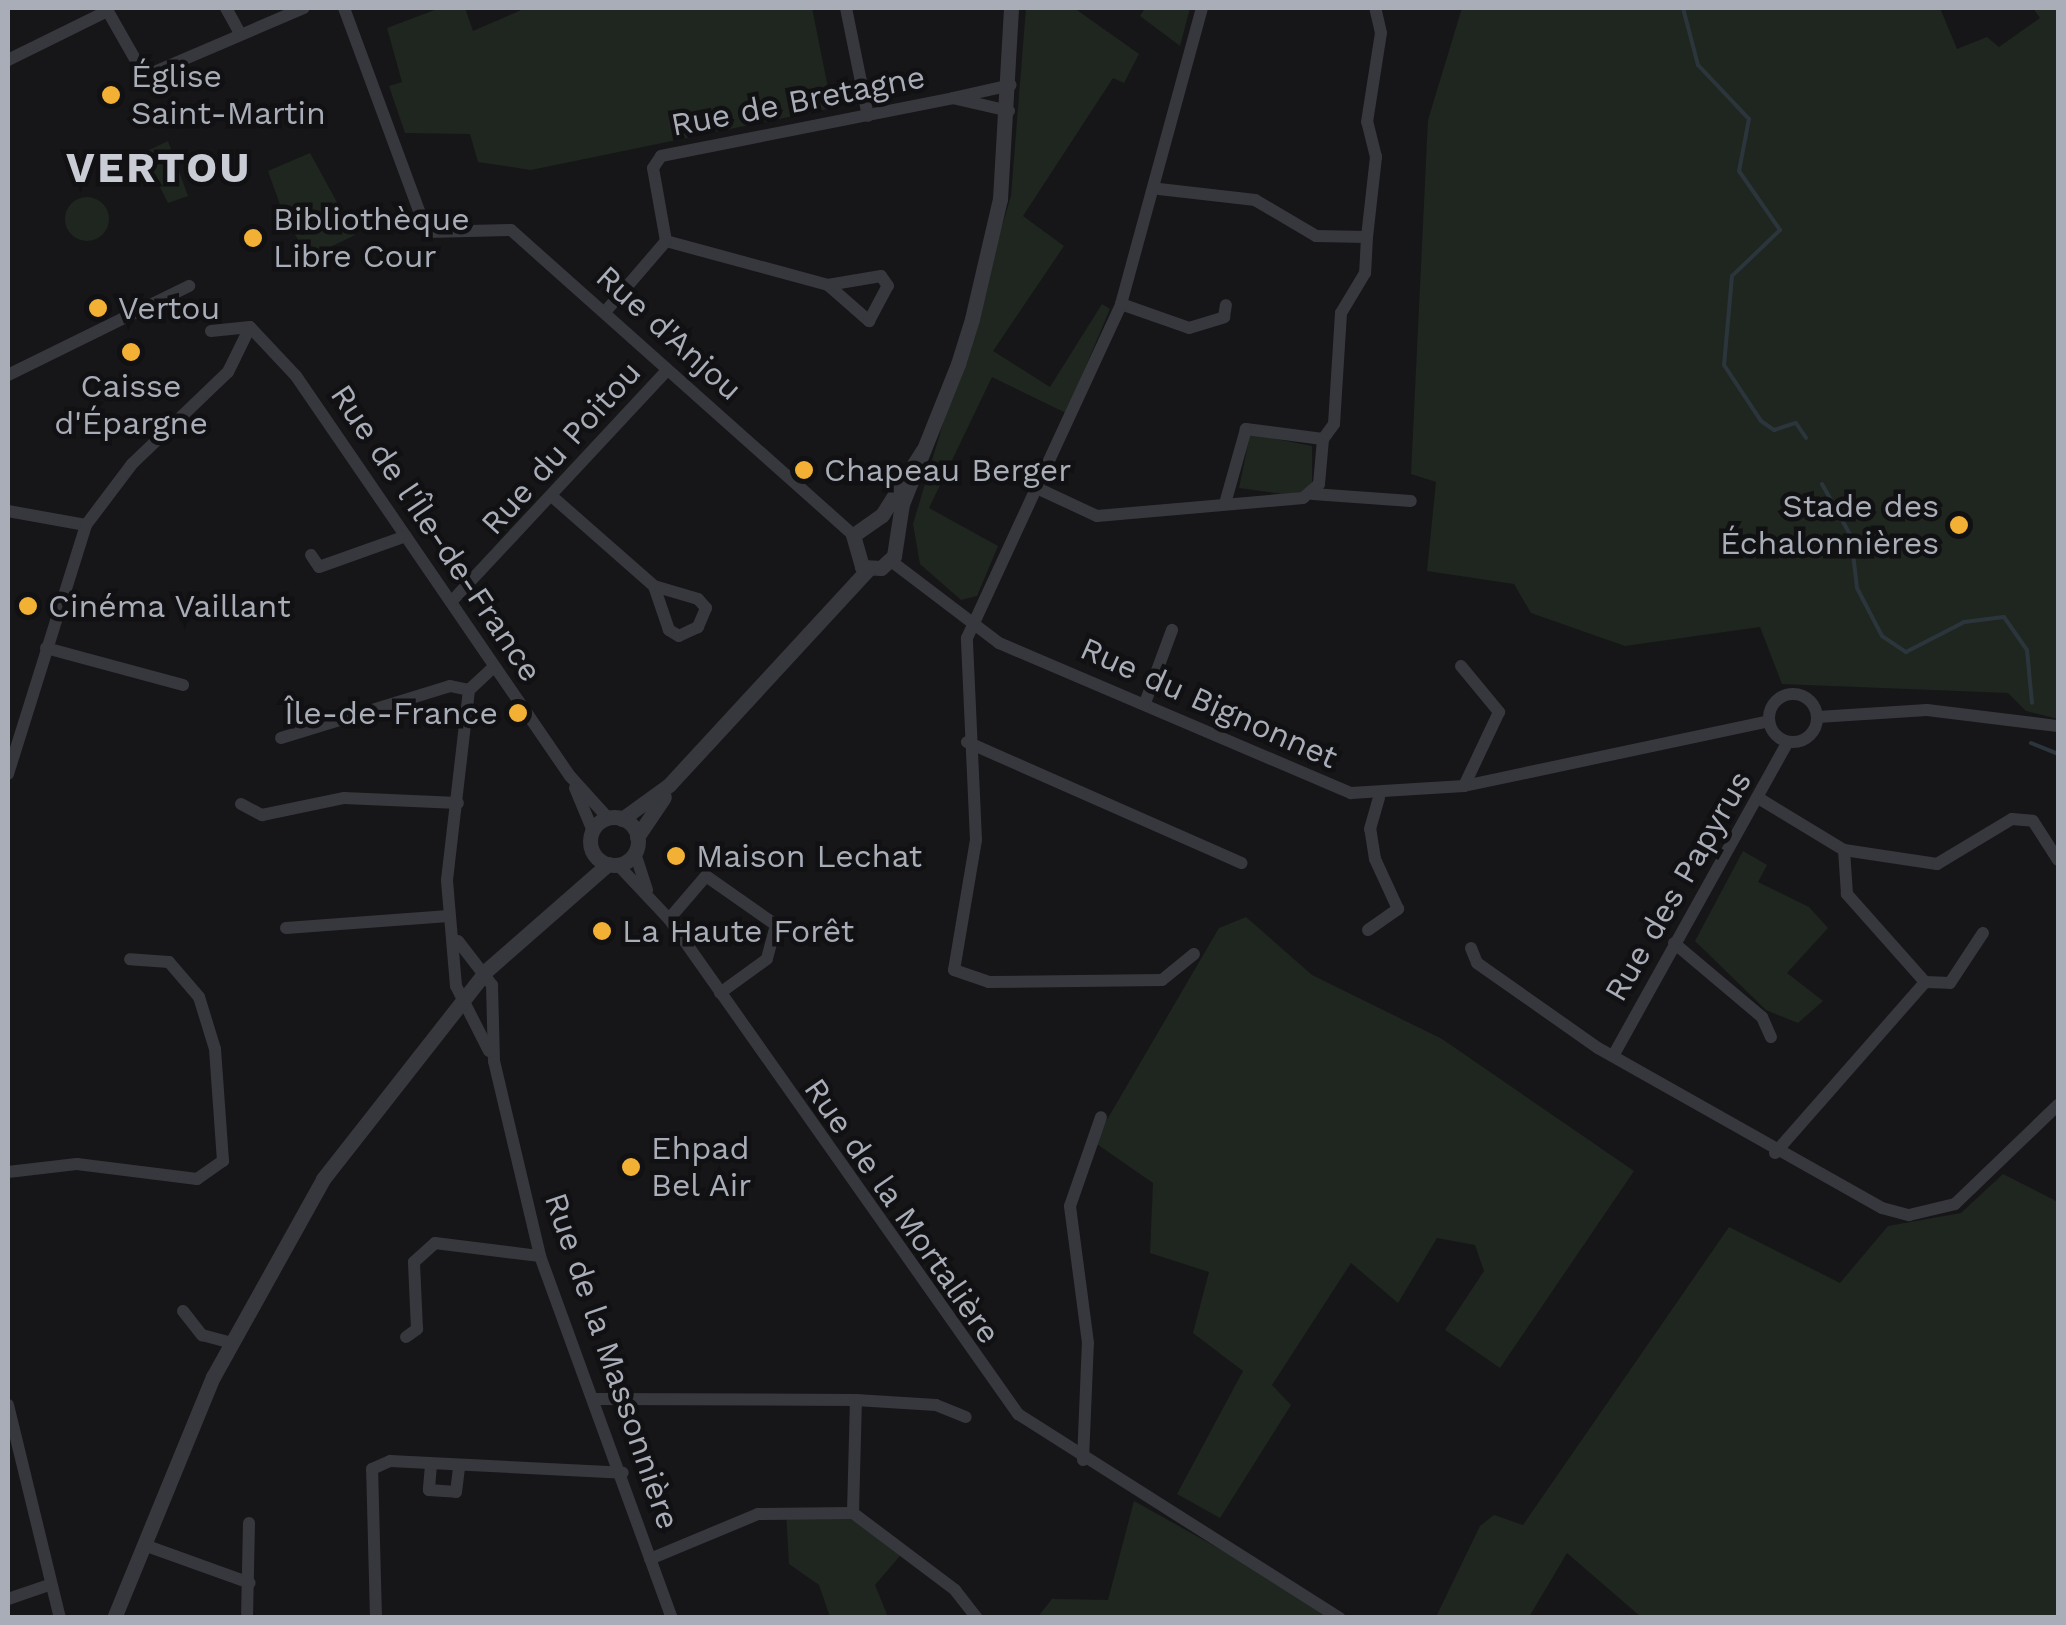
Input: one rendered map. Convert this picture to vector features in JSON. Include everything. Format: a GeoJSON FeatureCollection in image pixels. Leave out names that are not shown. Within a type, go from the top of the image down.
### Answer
{"type":"FeatureCollection","features":[{"type":"Feature","properties":{"kind":"street"},"geometry":{"type":"LineString","coordinates":[[226,8],[240,33]]}},
{"type":"Feature","properties":{"kind":"street"},"geometry":{"type":"LineString","coordinates":[[8,60],[106,9],[142,71],[304,8]]}},
{"type":"Feature","properties":{"kind":"street","name":"Rue d'Anjou"},"geometry":{"type":"LineString","coordinates":[[344,8],[427,232],[512,230],[853,535]]}},
{"type":"Feature","properties":{"kind":"street"},"geometry":{"type":"LineString","coordinates":[[846,8],[868,116]]}},
{"type":"Feature","properties":{"kind":"street"},"geometry":{"type":"LineString","coordinates":[[114,1618],[230,1343],[323,1179],[488,970],[564,896],[636,844],[669,784],[824,613],[868,569],[891,561],[894,537],[984,272],[1009,112],[1011,8]]}},
{"type":"Feature","properties":{"kind":"street"},"geometry":{"type":"LineString","coordinates":[[1194,954],[1162,980],[989,982],[954,970],[976,840],[964,649],[1121,304],[1159,189],[1202,8]]}},
{"type":"Feature","properties":{"kind":"street"},"geometry":{"type":"LineString","coordinates":[[1313,494],[1336,380],[1341,313],[1365,274],[1376,158],[1366,122],[1381,33],[1375,8]]}},
{"type":"Feature","properties":{"kind":"street","name":"Rue de Bretagne"},"geometry":{"type":"LineString","coordinates":[[666,241],[655,161],[1011,85]]}},
{"type":"Feature","properties":{"kind":"street","name":"Rue de Bretagne"},"geometry":{"type":"LineString","coordinates":[[953,98],[1009,112]]}},
{"type":"Feature","properties":{"kind":"street"},"geometry":{"type":"LineString","coordinates":[[1159,189],[1255,200],[1316,236],[1367,238]]}},
{"type":"Feature","properties":{"kind":"street"},"geometry":{"type":"LineString","coordinates":[[605,312],[666,241],[828,285],[881,276],[888,286],[868,321],[828,285]]}},
{"type":"Feature","properties":{"kind":"street"},"geometry":{"type":"LineString","coordinates":[[8,376],[189,286]]}},
{"type":"Feature","properties":{"kind":"street"},"geometry":{"type":"LineString","coordinates":[[1121,304],[1189,328],[1224,317],[1226,305]]}},
{"type":"Feature","properties":{"kind":"street"},"geometry":{"type":"LineString","coordinates":[[211,331],[250,327]]}},
{"type":"Feature","properties":{"kind":"street"},"geometry":{"type":"LineString","coordinates":[[8,774],[86,525],[132,464],[228,372],[250,327]]}},
{"type":"Feature","properties":{"kind":"street","name":"Rue de l'Île-de-France"},"geometry":{"type":"LineString","coordinates":[[250,327],[296,376],[570,776],[615,819]]}},
{"type":"Feature","properties":{"kind":"street","name":"Rue du Poitou"},"geometry":{"type":"LineString","coordinates":[[451,602],[555,499],[668,370]]}},
{"type":"Feature","properties":{"kind":"street"},"geometry":{"type":"LineString","coordinates":[[1226,500],[1246,429],[1324,438]]}},
{"type":"Feature","properties":{"kind":"street"},"geometry":{"type":"LineString","coordinates":[[824,613],[852,557],[853,535],[870,523],[923,450]]}},
{"type":"Feature","properties":{"kind":"street"},"geometry":{"type":"LineString","coordinates":[[1039,490],[1097,516],[1313,494],[1411,501]]}},
{"type":"Feature","properties":{"kind":"street"},"geometry":{"type":"LineString","coordinates":[[555,499],[654,586],[698,598],[706,608],[698,627],[678,636],[669,630],[654,586]]}},
{"type":"Feature","properties":{"kind":"street"},"geometry":{"type":"LineString","coordinates":[[8,511],[86,525]]}},
{"type":"Feature","properties":{"kind":"street"},"geometry":{"type":"LineString","coordinates":[[870,523],[894,537]]}},
{"type":"Feature","properties":{"kind":"street"},"geometry":{"type":"LineString","coordinates":[[310,555],[319,567],[406,536]]}},
{"type":"Feature","properties":{"kind":"street"},"geometry":{"type":"LineString","coordinates":[[852,557],[868,569]]}},
{"type":"Feature","properties":{"kind":"street","name":"Rue du Bignonnet"},"geometry":{"type":"LineString","coordinates":[[891,561],[973,628],[1328,787],[1380,796],[1464,786],[1769,721]]}},
{"type":"Feature","properties":{"kind":"street"},"geometry":{"type":"LineString","coordinates":[[1145,703],[1172,630]]}},
{"type":"Feature","properties":{"kind":"street"},"geometry":{"type":"LineString","coordinates":[[46,648],[183,685]]}},
{"type":"Feature","properties":{"kind":"street"},"geometry":{"type":"LineString","coordinates":[[461,1000],[458,941],[449,916],[469,690],[494,666]]}},
{"type":"Feature","properties":{"kind":"street"},"geometry":{"type":"LineString","coordinates":[[1462,666],[1499,712],[1464,786]]}},
{"type":"Feature","properties":{"kind":"street"},"geometry":{"type":"LineString","coordinates":[[280,738],[450,686],[469,690]]}},
{"type":"Feature","properties":{"kind":"street"},"geometry":{"type":"LineString","coordinates":[[1791,694],[1806,697],[1818,717],[1810,737],[1788,742],[1769,721],[1772,706],[1791,694]]}},
{"type":"Feature","properties":{"kind":"street"},"geometry":{"type":"LineString","coordinates":[[1818,717],[1927,710],[2058,726]]}},
{"type":"Feature","properties":{"kind":"street"},"geometry":{"type":"LineString","coordinates":[[967,742],[1240,863]]}},
{"type":"Feature","properties":{"kind":"street","name":"Rue des Papyrus"},"geometry":{"type":"LineString","coordinates":[[1614,1056],[1674,943],[1760,799],[1788,742]]}},
{"type":"Feature","properties":{"kind":"street","name":"Rue de l'Île-de-France"},"geometry":{"type":"LineString","coordinates":[[570,776],[593,831]]}},
{"type":"Feature","properties":{"kind":"street"},"geometry":{"type":"LineString","coordinates":[[564,896],[592,850],[593,831],[669,784]]}},
{"type":"Feature","properties":{"kind":"street"},"geometry":{"type":"LineString","coordinates":[[1368,930],[1398,910],[1372,844],[1380,796]]}},
{"type":"Feature","properties":{"kind":"street"},"geometry":{"type":"LineString","coordinates":[[241,804],[262,815],[344,798],[458,802]]}},
{"type":"Feature","properties":{"kind":"street"},"geometry":{"type":"LineString","coordinates":[[1760,799],[1844,850],[1938,864],[2012,818],[2032,821],[2058,860]]}},
{"type":"Feature","properties":{"kind":"street"},"geometry":{"type":"LineString","coordinates":[[615,819],[636,844]]}},
{"type":"Feature","properties":{"kind":"street","name":"Rue de la Mortalière"},"geometry":{"type":"LineString","coordinates":[[636,844],[648,890]]}},
{"type":"Feature","properties":{"kind":"street"},"geometry":{"type":"LineString","coordinates":[[592,850],[613,864]]}},
{"type":"Feature","properties":{"kind":"street"},"geometry":{"type":"LineString","coordinates":[[1844,850],[1847,894],[1925,982],[1950,982],[1983,933]]}},
{"type":"Feature","properties":{"kind":"street","name":"Rue de la Mortalière"},"geometry":{"type":"LineString","coordinates":[[613,864],[648,890],[973,1363],[1032,1428],[1166,1507],[1340,1618]]}},
{"type":"Feature","properties":{"kind":"street"},"geometry":{"type":"LineString","coordinates":[[669,920],[706,876],[776,925],[767,958],[720,993]]}},
{"type":"Feature","properties":{"kind":"street"},"geometry":{"type":"LineString","coordinates":[[286,928],[449,916]]}},
{"type":"Feature","properties":{"kind":"street"},"geometry":{"type":"LineString","coordinates":[[458,941],[488,970]]}},
{"type":"Feature","properties":{"kind":"street"},"geometry":{"type":"LineString","coordinates":[[1674,943],[1762,1017],[1771,1037]]}},
{"type":"Feature","properties":{"kind":"street"},"geometry":{"type":"LineString","coordinates":[[1471,948],[1477,962],[1614,1056],[1774,1153],[1882,1208],[1932,1212],[1971,1194],[2058,1105]]}},
{"type":"Feature","properties":{"kind":"street"},"geometry":{"type":"LineString","coordinates":[[8,1172],[76,1164],[196,1179],[223,1161],[215,1049],[198,997],[169,962],[130,959]]}},
{"type":"Feature","properties":{"kind":"street","name":"Rue de la Massonnière"},"geometry":{"type":"LineString","coordinates":[[488,970],[494,1062],[540,1256],[623,1473],[672,1618]]}},
{"type":"Feature","properties":{"kind":"street"},"geometry":{"type":"LineString","coordinates":[[1774,1153],[1925,982]]}},
{"type":"Feature","properties":{"kind":"street","name":"Rue de la Massonnière"},"geometry":{"type":"LineString","coordinates":[[461,1000],[494,1062]]}},
{"type":"Feature","properties":{"kind":"street"},"geometry":{"type":"LineString","coordinates":[[1083,1460],[1088,1343],[1070,1206],[1101,1117]]}},
{"type":"Feature","properties":{"kind":"street"},"geometry":{"type":"LineString","coordinates":[[406,1337],[417,1329],[414,1262],[435,1242],[540,1256]]}},
{"type":"Feature","properties":{"kind":"street"},"geometry":{"type":"LineString","coordinates":[[183,1311],[202,1336],[230,1343]]}},
{"type":"Feature","properties":{"kind":"street"},"geometry":{"type":"LineString","coordinates":[[593,1399],[856,1400],[936,1405],[966,1417]]}},
{"type":"Feature","properties":{"kind":"street"},"geometry":{"type":"LineString","coordinates":[[853,1512],[856,1400]]}},
{"type":"Feature","properties":{"kind":"street"},"geometry":{"type":"LineString","coordinates":[[8,1404],[49,1586],[60,1618]]}},
{"type":"Feature","properties":{"kind":"street"},"geometry":{"type":"LineString","coordinates":[[376,1618],[372,1469],[390,1461],[458,1468],[623,1473]]}},
{"type":"Feature","properties":{"kind":"street"},"geometry":{"type":"LineString","coordinates":[[431,1466],[429,1490],[456,1492],[458,1468]]}},
{"type":"Feature","properties":{"kind":"street"},"geometry":{"type":"LineString","coordinates":[[650,1559],[758,1514],[853,1512],[956,1590],[977,1618]]}},
{"type":"Feature","properties":{"kind":"street"},"geometry":{"type":"LineString","coordinates":[[247,1618],[249,1523]]}},
{"type":"Feature","properties":{"kind":"street"},"geometry":{"type":"LineString","coordinates":[[146,1546],[250,1583]]}},
{"type":"Feature","properties":{"kind":"street"},"geometry":{"type":"LineString","coordinates":[[124,1618],[138,1567]]}},
{"type":"Feature","properties":{"kind":"street"},"geometry":{"type":"LineString","coordinates":[[8,1599],[49,1586]]}},
{"type":"Feature","properties":{"kind":"shaded area"},"geometry":{"type":"Polygon","coordinates":[[[440,8],[465,8],[473,31],[526,8],[812,8],[832,108],[531,170],[478,162],[470,134],[405,133],[389,86],[402,82],[387,28],[440,8]]]}},
{"type":"Feature","properties":{"kind":"shaded area"},"geometry":{"type":"Polygon","coordinates":[[[1026,8],[1074,8],[1139,54],[1124,83],[1113,78],[1023,216],[1064,246],[993,351],[1050,387],[1102,304],[1110,309],[1066,413],[992,377],[929,508],[998,546],[977,596],[961,600],[920,564],[913,524],[1011,196],[1026,8]]]}},
{"type":"Feature","properties":{"kind":"shaded area"},"geometry":{"type":"Polygon","coordinates":[[[1145,8],[1190,8],[1180,46],[1140,16],[1145,8]]]}},
{"type":"Feature","properties":{"kind":"shaded area"},"geometry":{"type":"Polygon","coordinates":[[[1462,8],[1940,8],[1957,49],[1987,37],[1999,47],[2040,18],[2033,8],[2058,8],[2058,719],[2026,711],[2008,693],[1782,684],[1760,627],[1625,646],[1531,613],[1514,584],[1427,571],[1436,482],[1411,474],[1428,120],[1462,8]]]}},
{"type":"Feature","properties":{"kind":"shaded area"},"geometry":{"type":"Polygon","coordinates":[[[168,141],[188,196],[168,203],[143,153],[168,141]]]}},
{"type":"Feature","properties":{"kind":"shaded area"},"geometry":{"type":"Polygon","coordinates":[[[310,153],[355,235],[310,257],[289,226],[299,214],[284,216],[268,171],[310,153]]]}},
{"type":"Feature","properties":{"kind":"shaded area"},"geometry":{"type":"Polygon","coordinates":[[[87,197],[102,204],[109,219],[102,234],[87,241],[72,234],[65,219],[72,204],[87,197]]]}},
{"type":"Feature","properties":{"kind":"shaded area"},"geometry":{"type":"Polygon","coordinates":[[[1250,434],[1312,446],[1312,483],[1297,496],[1239,488],[1250,434]]]}},
{"type":"Feature","properties":{"kind":"shaded area"},"geometry":{"type":"Polygon","coordinates":[[[1743,851],[1767,865],[1758,882],[1809,907],[1828,928],[1787,973],[1823,1001],[1798,1023],[1766,1010],[1695,941],[1743,851]]]}},
{"type":"Feature","properties":{"kind":"shaded area"},"geometry":{"type":"Polygon","coordinates":[[[1246,917],[1312,975],[1442,1039],[1634,1171],[1500,1368],[1445,1330],[1484,1271],[1475,1245],[1437,1238],[1398,1303],[1351,1263],[1272,1385],[1291,1405],[1220,1518],[1177,1494],[1243,1371],[1193,1333],[1209,1272],[1150,1253],[1153,1183],[1094,1142],[1219,928],[1246,917]]]}},
{"type":"Feature","properties":{"kind":"shaded area"},"geometry":{"type":"Polygon","coordinates":[[[2003,1174],[2058,1202],[2058,1617],[1641,1617],[1567,1553],[1529,1617],[1436,1617],[1480,1526],[1494,1515],[1523,1525],[1729,1227],[1840,1283],[1888,1226],[1961,1213],[2003,1174]]]}},
{"type":"Feature","properties":{"kind":"shaded area"},"geometry":{"type":"Polygon","coordinates":[[[1134,1501],[1311,1600],[1326,1617],[1037,1618],[1052,1599],[1108,1600],[1134,1501]]]}},
{"type":"Feature","properties":{"kind":"shaded area"},"geometry":{"type":"Polygon","coordinates":[[[786,1511],[853,1513],[904,1551],[875,1585],[888,1617],[830,1617],[819,1585],[789,1564],[786,1511]]]}},
{"type":"Feature","properties":{"kind":"waterway"},"geometry":{"type":"LineString","coordinates":[[1683,8],[1698,65],[1749,119],[1739,171],[1780,230],[1732,276],[1724,365],[1761,421],[1774,430],[1796,423],[1806,438]]}},
{"type":"Feature","properties":{"kind":"waterway"},"geometry":{"type":"LineString","coordinates":[[1822,484],[1851,536],[1857,588],[1882,636],[1906,652],[1964,622],[2004,617],[2027,650],[2032,703]]}},
{"type":"Feature","properties":{"kind":"waterway"},"geometry":{"type":"LineString","coordinates":[[2031,743],[2058,754]]}},
{"type":"Feature","properties":{"kind":"place","name":"Église Saint-Martin"},"geometry":{"type":"Point","coordinates":[111,95]}},
{"type":"Feature","properties":{"kind":"place","name":"Bibliothèque Libre Cour"},"geometry":{"type":"Point","coordinates":[253,238]}},
{"type":"Feature","properties":{"kind":"place","name":"Vertou"},"geometry":{"type":"Point","coordinates":[98,308]}},
{"type":"Feature","properties":{"kind":"place","name":"Caisse d'Épargne"},"geometry":{"type":"Point","coordinates":[131,352]}},
{"type":"Feature","properties":{"kind":"place","name":"Chapeau Berger"},"geometry":{"type":"Point","coordinates":[804,470]}},
{"type":"Feature","properties":{"kind":"place","name":"Stade des Échalonnières"},"geometry":{"type":"Point","coordinates":[1959,525]}},
{"type":"Feature","properties":{"kind":"place","name":"Cinéma Vaillant"},"geometry":{"type":"Point","coordinates":[28,606]}},
{"type":"Feature","properties":{"kind":"place","name":"Île-de-France"},"geometry":{"type":"Point","coordinates":[518,713]}},
{"type":"Feature","properties":{"kind":"place","name":"Maison Lechat"},"geometry":{"type":"Point","coordinates":[676,856]}},
{"type":"Feature","properties":{"kind":"place","name":"La Haute Forêt"},"geometry":{"type":"Point","coordinates":[602,931]}},
{"type":"Feature","properties":{"kind":"place","name":"Ehpad Bel Air"},"geometry":{"type":"Point","coordinates":[631,1167]}},
{"type":"Feature","properties":{"kind":"district","name":"VERTOU"},"geometry":{"type":"Point","coordinates":[159,168]}}]}
